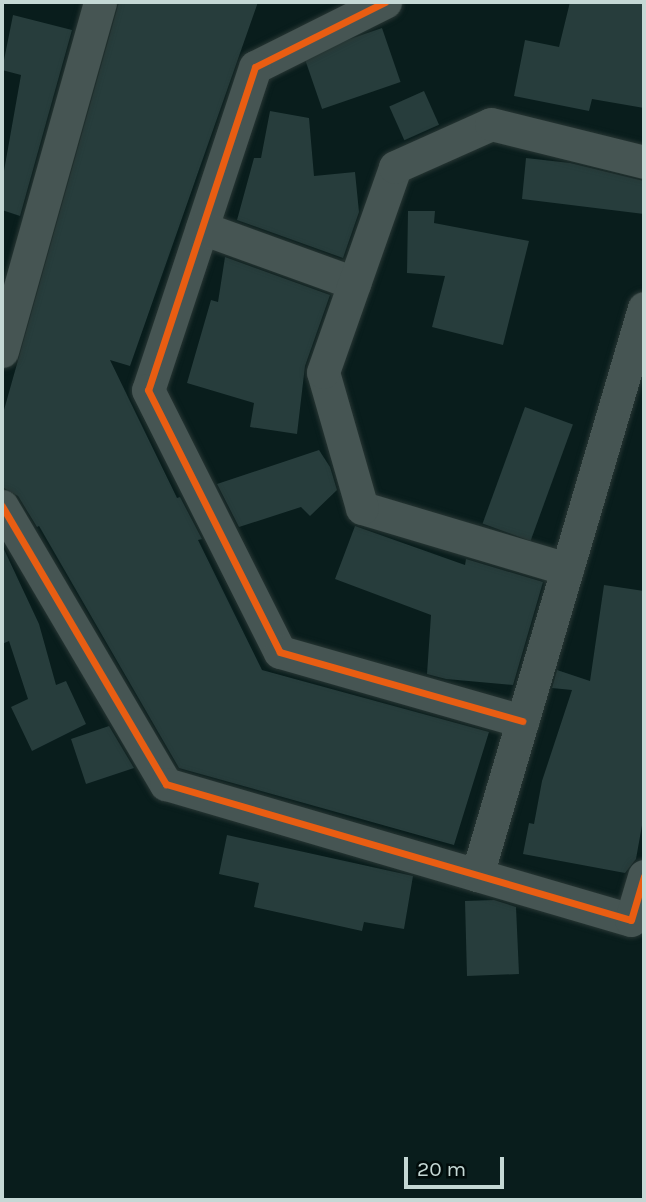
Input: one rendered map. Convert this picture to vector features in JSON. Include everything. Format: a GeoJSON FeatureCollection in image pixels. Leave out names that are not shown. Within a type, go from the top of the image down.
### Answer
{"type":"FeatureCollection","features":[{"type":"Feature","properties":{"kind":"street"},"geometry":{"type":"LineString","coordinates":[[2,351],[100,2]]}},
{"type":"Feature","properties":{"kind":"street"},"geometry":{"type":"LineString","coordinates":[[385,2],[255,67],[148,390],[280,652],[522,721]]}},
{"type":"Feature","properties":{"kind":"street"},"geometry":{"type":"LineString","coordinates":[[567,569],[362,508],[323,372],[395,167],[491,124],[644,162]]}},
{"type":"Feature","properties":{"kind":"street"},"geometry":{"type":"LineString","coordinates":[[202,228],[354,283]]}},
{"type":"Feature","properties":{"kind":"street"},"geometry":{"type":"LineString","coordinates":[[477,875],[644,308]]}},
{"type":"Feature","properties":{"kind":"street"},"geometry":{"type":"LineString","coordinates":[[2,506],[166,784],[631,920],[644,876]]}},
{"type":"Feature","properties":{"kind":"building"},"geometry":{"type":"Polygon","coordinates":[[[119,2],[258,2],[130,366],[110,360],[177,498],[180,497],[202,539],[198,540],[262,670],[489,732],[454,845],[179,768],[39,526],[37,527],[18,496],[2,487],[2,417],[119,2]]]}},
{"type":"Feature","properties":{"kind":"building"},"geometry":{"type":"Polygon","coordinates":[[[570,2],[644,4],[644,108],[592,99],[589,111],[514,96],[525,40],[559,47],[570,2]]]}},
{"type":"Feature","properties":{"kind":"building"},"geometry":{"type":"Polygon","coordinates":[[[13,15],[72,30],[20,216],[2,210],[2,182],[21,75],[2,70],[13,15]]]}},
{"type":"Feature","properties":{"kind":"building"},"geometry":{"type":"Polygon","coordinates":[[[382,28],[401,82],[322,109],[304,55],[382,28]]]}},
{"type":"Feature","properties":{"kind":"building"},"geometry":{"type":"Polygon","coordinates":[[[424,91],[439,125],[404,140],[389,106],[424,91]]]}},
{"type":"Feature","properties":{"kind":"building"},"geometry":{"type":"Polygon","coordinates":[[[270,111],[309,118],[314,176],[355,172],[359,212],[343,258],[237,220],[254,158],[261,158],[270,111]]]}},
{"type":"Feature","properties":{"kind":"building"},"geometry":{"type":"Polygon","coordinates":[[[526,158],[570,163],[644,181],[644,214],[522,199],[526,158]]]}},
{"type":"Feature","properties":{"kind":"building"},"geometry":{"type":"Polygon","coordinates":[[[408,211],[435,211],[434,223],[529,241],[503,345],[432,327],[445,276],[407,273],[408,211]]]}},
{"type":"Feature","properties":{"kind":"building"},"geometry":{"type":"Polygon","coordinates":[[[225,257],[330,295],[305,366],[297,434],[250,427],[254,403],[187,383],[211,300],[218,302],[225,257]]]}},
{"type":"Feature","properties":{"kind":"building"},"geometry":{"type":"Polygon","coordinates":[[[525,407],[573,424],[531,541],[483,524],[525,407]]]}},
{"type":"Feature","properties":{"kind":"building"},"geometry":{"type":"Polygon","coordinates":[[[319,450],[330,467],[337,490],[310,516],[301,507],[239,527],[217,484],[319,450]]]}},
{"type":"Feature","properties":{"kind":"building"},"geometry":{"type":"Polygon","coordinates":[[[355,526],[465,565],[466,559],[543,582],[513,685],[446,679],[427,674],[431,615],[335,579],[355,526]]]}},
{"type":"Feature","properties":{"kind":"building"},"geometry":{"type":"Polygon","coordinates":[[[2,545],[39,624],[56,685],[66,681],[86,724],[32,751],[11,707],[28,699],[9,641],[2,644],[2,545]]]}},
{"type":"Feature","properties":{"kind":"building"},"geometry":{"type":"Polygon","coordinates":[[[604,585],[644,591],[644,814],[636,859],[625,873],[523,854],[529,823],[534,824],[542,781],[572,690],[552,688],[557,670],[590,681],[604,585]]]}},
{"type":"Feature","properties":{"kind":"building"},"geometry":{"type":"Polygon","coordinates":[[[109,726],[134,768],[86,784],[71,739],[109,726]]]}},
{"type":"Feature","properties":{"kind":"building"},"geometry":{"type":"Polygon","coordinates":[[[227,835],[413,876],[404,929],[364,922],[362,931],[254,907],[259,883],[219,874],[227,835]]]}},
{"type":"Feature","properties":{"kind":"building"},"geometry":{"type":"Polygon","coordinates":[[[494,900],[516,907],[519,974],[467,976],[465,901],[494,900]]]}},
{"type":"Feature","properties":{"kind":"cycle path"},"geometry":{"type":"LineString","coordinates":[[385,2],[255,67],[148,390],[280,652],[522,721]]}},
{"type":"Feature","properties":{"kind":"cycle path"},"geometry":{"type":"LineString","coordinates":[[2,506],[166,784],[631,920],[644,876]]}}]}
